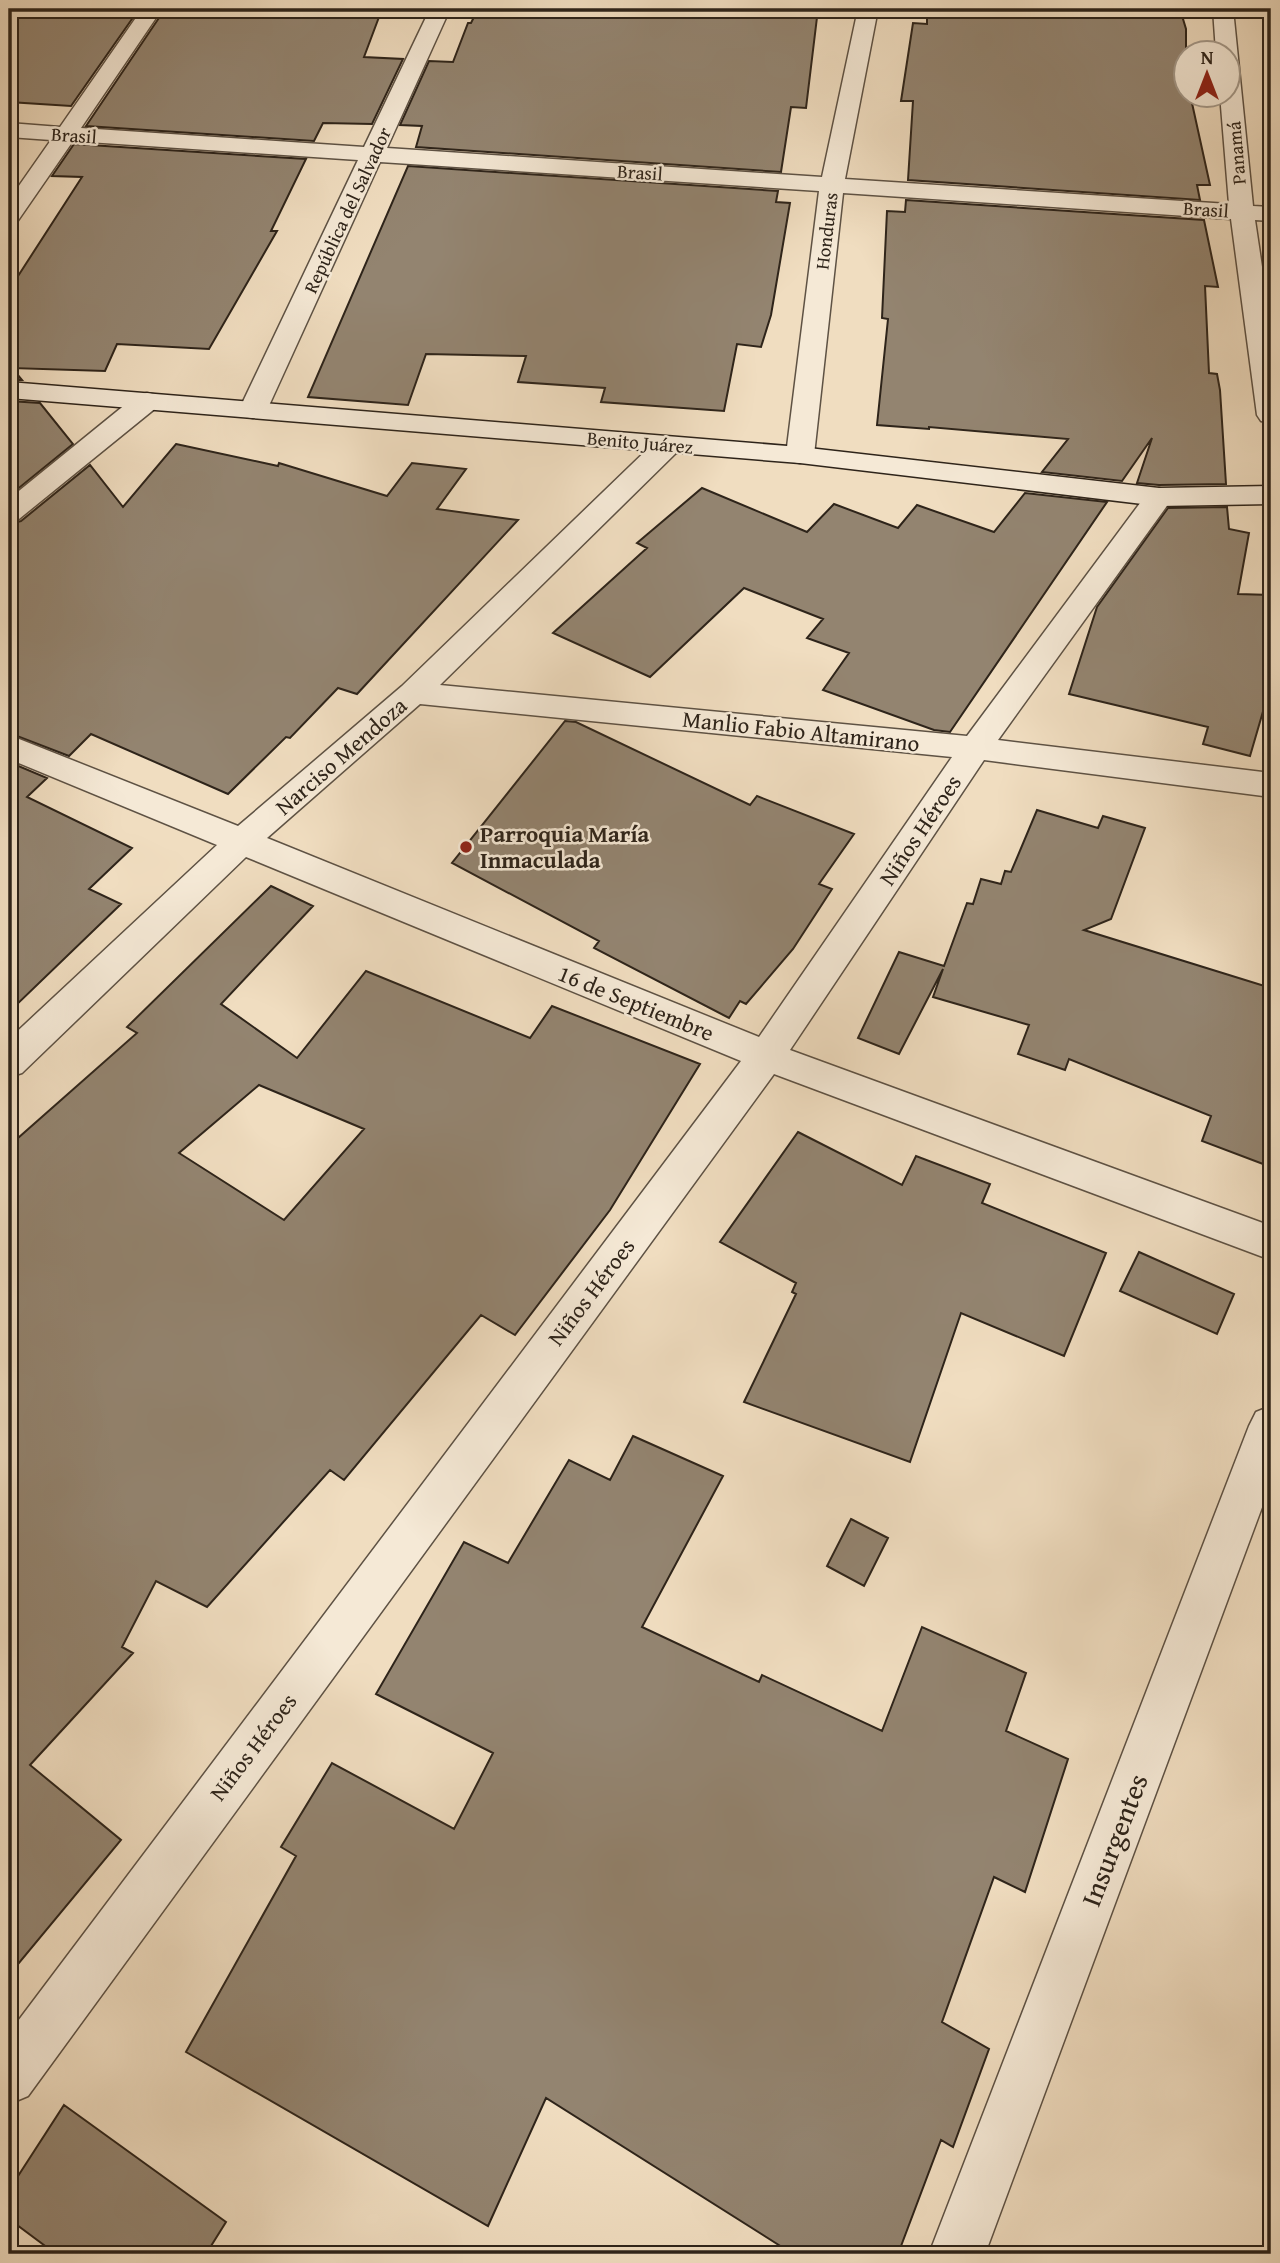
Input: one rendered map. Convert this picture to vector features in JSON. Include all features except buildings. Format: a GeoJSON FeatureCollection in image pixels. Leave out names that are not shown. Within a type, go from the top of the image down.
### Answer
{"type":"FeatureCollection","features":[{"type":"Feature","properties":{"kind":"street"},"geometry":{"type":"LineString","coordinates":[[9,217],[152,9]]}},
{"type":"Feature","properties":{"kind":"street","name":"República del Salvador"},"geometry":{"type":"LineString","coordinates":[[253,410],[440,9]]}},
{"type":"Feature","properties":{"kind":"street","name":"Honduras"},"geometry":{"type":"LineString","coordinates":[[800,455],[832,184],[868,9]]}},
{"type":"Feature","properties":{"kind":"street","name":"Panamá"},"geometry":{"type":"LineString","coordinates":[[1223,9],[1226,38]]}},
{"type":"Feature","properties":{"kind":"street","name":"Panamá"},"geometry":{"type":"LineString","coordinates":[[1232,108],[1242,212],[1271,415]]}},
{"type":"Feature","properties":{"kind":"street","name":"Brasil"},"geometry":{"type":"LineString","coordinates":[[9,130],[1271,214]]}},
{"type":"Feature","properties":{"kind":"street","name":"Benito Juárez"},"geometry":{"type":"LineString","coordinates":[[9,390],[800,455],[1159,496],[1271,495]]}},
{"type":"Feature","properties":{"kind":"street"},"geometry":{"type":"LineString","coordinates":[[9,513],[147,401]]}},
{"type":"Feature","properties":{"kind":"street","name":"Narciso Mendoza"},"geometry":{"type":"LineString","coordinates":[[9,1062],[241,842],[413,693],[668,445]]}},
{"type":"Feature","properties":{"kind":"street","name":"Niños Héroes"},"geometry":{"type":"LineString","coordinates":[[9,2077],[766,1056],[975,748],[1159,496]]}},
{"type":"Feature","properties":{"kind":"street","name":"Manlio Fabio Altamirano"},"geometry":{"type":"LineString","coordinates":[[413,693],[975,748],[1271,785]]}},
{"type":"Feature","properties":{"kind":"street","name":"16 de Septiembre"},"geometry":{"type":"LineString","coordinates":[[9,746],[766,1056],[1271,1243]]}},
{"type":"Feature","properties":{"kind":"street","name":"Insurgentes"},"geometry":{"type":"LineString","coordinates":[[957,2254],[1271,1426]]}},
{"type":"Feature","properties":{"kind":"place","name":"Parroquia María Inmaculada"},"geometry":{"type":"Point","coordinates":[466,847]}}]}
